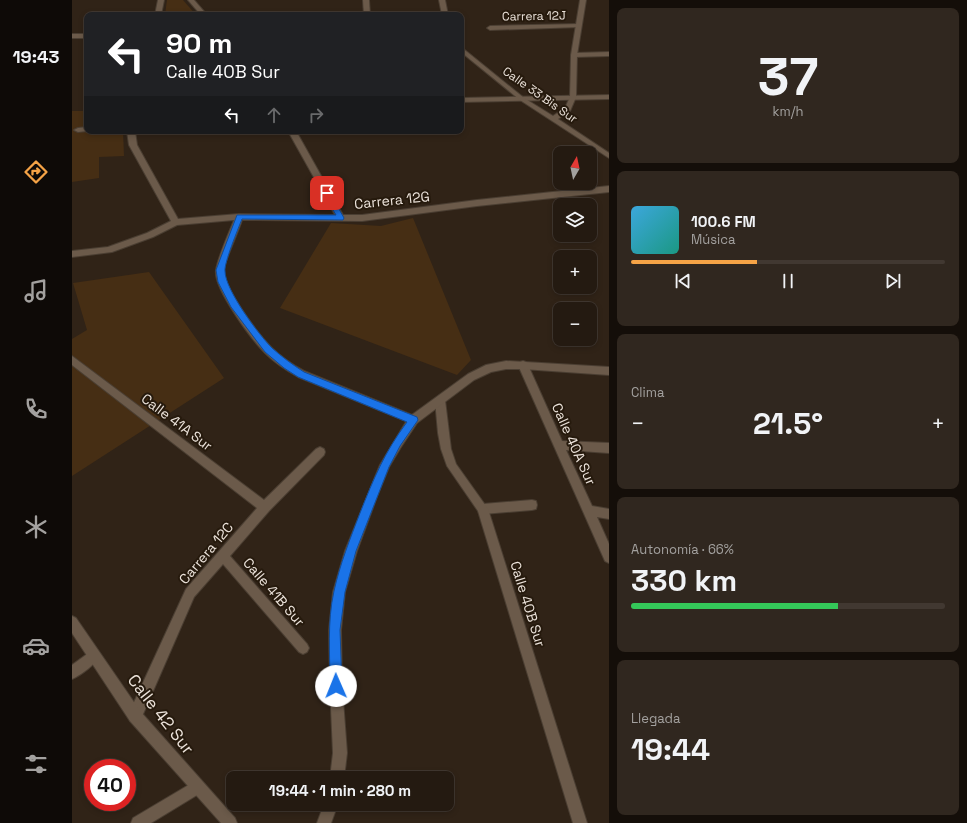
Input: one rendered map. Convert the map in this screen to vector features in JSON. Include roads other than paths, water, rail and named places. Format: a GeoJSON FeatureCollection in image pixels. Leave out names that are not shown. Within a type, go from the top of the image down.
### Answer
{"type":"FeatureCollection","features":[{"type":"Feature","properties":{"kind":"street"},"geometry":{"type":"LineString","coordinates":[[159,12],[161,0]]}},
{"type":"Feature","properties":{"kind":"street"},"geometry":{"type":"LineString","coordinates":[[191,0],[201,12]]}},
{"type":"Feature","properties":{"kind":"street"},"geometry":{"type":"LineString","coordinates":[[366,0],[367,12]]}},
{"type":"Feature","properties":{"kind":"street"},"geometry":{"type":"LineString","coordinates":[[442,0],[444,12]]}},
{"type":"Feature","properties":{"kind":"street"},"geometry":{"type":"LineString","coordinates":[[553,119],[568,109],[572,98],[574,55],[582,0]]}},
{"type":"Feature","properties":{"kind":"street","name":"Carrera 12J"},"geometry":{"type":"LineString","coordinates":[[490,28],[578,26]]}},
{"type":"Feature","properties":{"kind":"street"},"geometry":{"type":"LineString","coordinates":[[72,36],[84,36]]}},
{"type":"Feature","properties":{"kind":"street","name":"Calle 33 Bis Sur"},"geometry":{"type":"LineString","coordinates":[[464,51],[522,99],[609,156]]}},
{"type":"Feature","properties":{"kind":"street"},"geometry":{"type":"LineString","coordinates":[[574,55],[609,54]]}},
{"type":"Feature","properties":{"kind":"street"},"geometry":{"type":"LineString","coordinates":[[464,100],[609,97]]}},
{"type":"Feature","properties":{"kind":"street"},"geometry":{"type":"LineString","coordinates":[[78,130],[84,129]]}},
{"type":"Feature","properties":{"kind":"street"},"geometry":{"type":"LineString","coordinates":[[72,254],[109,250],[150,235],[176,222],[133,145],[131,134]]}},
{"type":"Feature","properties":{"kind":"street"},"geometry":{"type":"LineString","coordinates":[[294,134],[341,218]]}},
{"type":"Feature","properties":{"kind":"street","name":"Carrera 12G"},"geometry":{"type":"LineString","coordinates":[[176,222],[239,216],[362,218],[477,203],[609,189]]}},
{"type":"Feature","properties":{"kind":"street"},"geometry":{"type":"LineString","coordinates":[[239,216],[220,270],[222,282],[234,304],[268,350],[287,366],[301,374],[414,420]]}},
{"type":"Feature","properties":{"kind":"street","name":"Calle 41A Sur"},"geometry":{"type":"LineString","coordinates":[[72,360],[265,507]]}},
{"type":"Feature","properties":{"kind":"street"},"geometry":{"type":"LineString","coordinates":[[338,771],[340,753],[336,686],[335,630],[339,592],[351,551],[385,465],[396,444],[414,420],[471,376],[489,368],[506,365],[523,365],[609,371]]}},
{"type":"Feature","properties":{"kind":"street","name":"Calle 40A Sur"},"geometry":{"type":"LineString","coordinates":[[523,365],[609,557]]}},
{"type":"Feature","properties":{"kind":"street","name":"Calle 40B Sur"},"geometry":{"type":"LineString","coordinates":[[440,400],[446,449],[452,466],[483,509],[580,823]]}},
{"type":"Feature","properties":{"kind":"street"},"geometry":{"type":"LineString","coordinates":[[559,445],[609,448]]}},
{"type":"Feature","properties":{"kind":"street","name":"Carrera 12C"},"geometry":{"type":"LineString","coordinates":[[135,716],[190,593],[265,507],[320,452]]}},
{"type":"Feature","properties":{"kind":"street"},"geometry":{"type":"LineString","coordinates":[[483,509],[532,504]]}},
{"type":"Feature","properties":{"kind":"street"},"geometry":{"type":"LineString","coordinates":[[589,511],[609,514]]}},
{"type":"Feature","properties":{"kind":"street","name":"Calle 41B Sur"},"geometry":{"type":"LineString","coordinates":[[223,556],[303,648]]}},
{"type":"Feature","properties":{"kind":"street","name":"Calle 42 Sur"},"geometry":{"type":"LineString","coordinates":[[72,622],[135,716],[197,788],[230,823]]}},
{"type":"Feature","properties":{"kind":"street"},"geometry":{"type":"LineString","coordinates":[[72,673],[94,655]]}},
{"type":"Feature","properties":{"kind":"street"},"geometry":{"type":"LineString","coordinates":[[138,823],[197,788]]}},
{"type":"Feature","properties":{"kind":"street"},"geometry":{"type":"LineString","coordinates":[[324,823],[328,811]]}}]}
